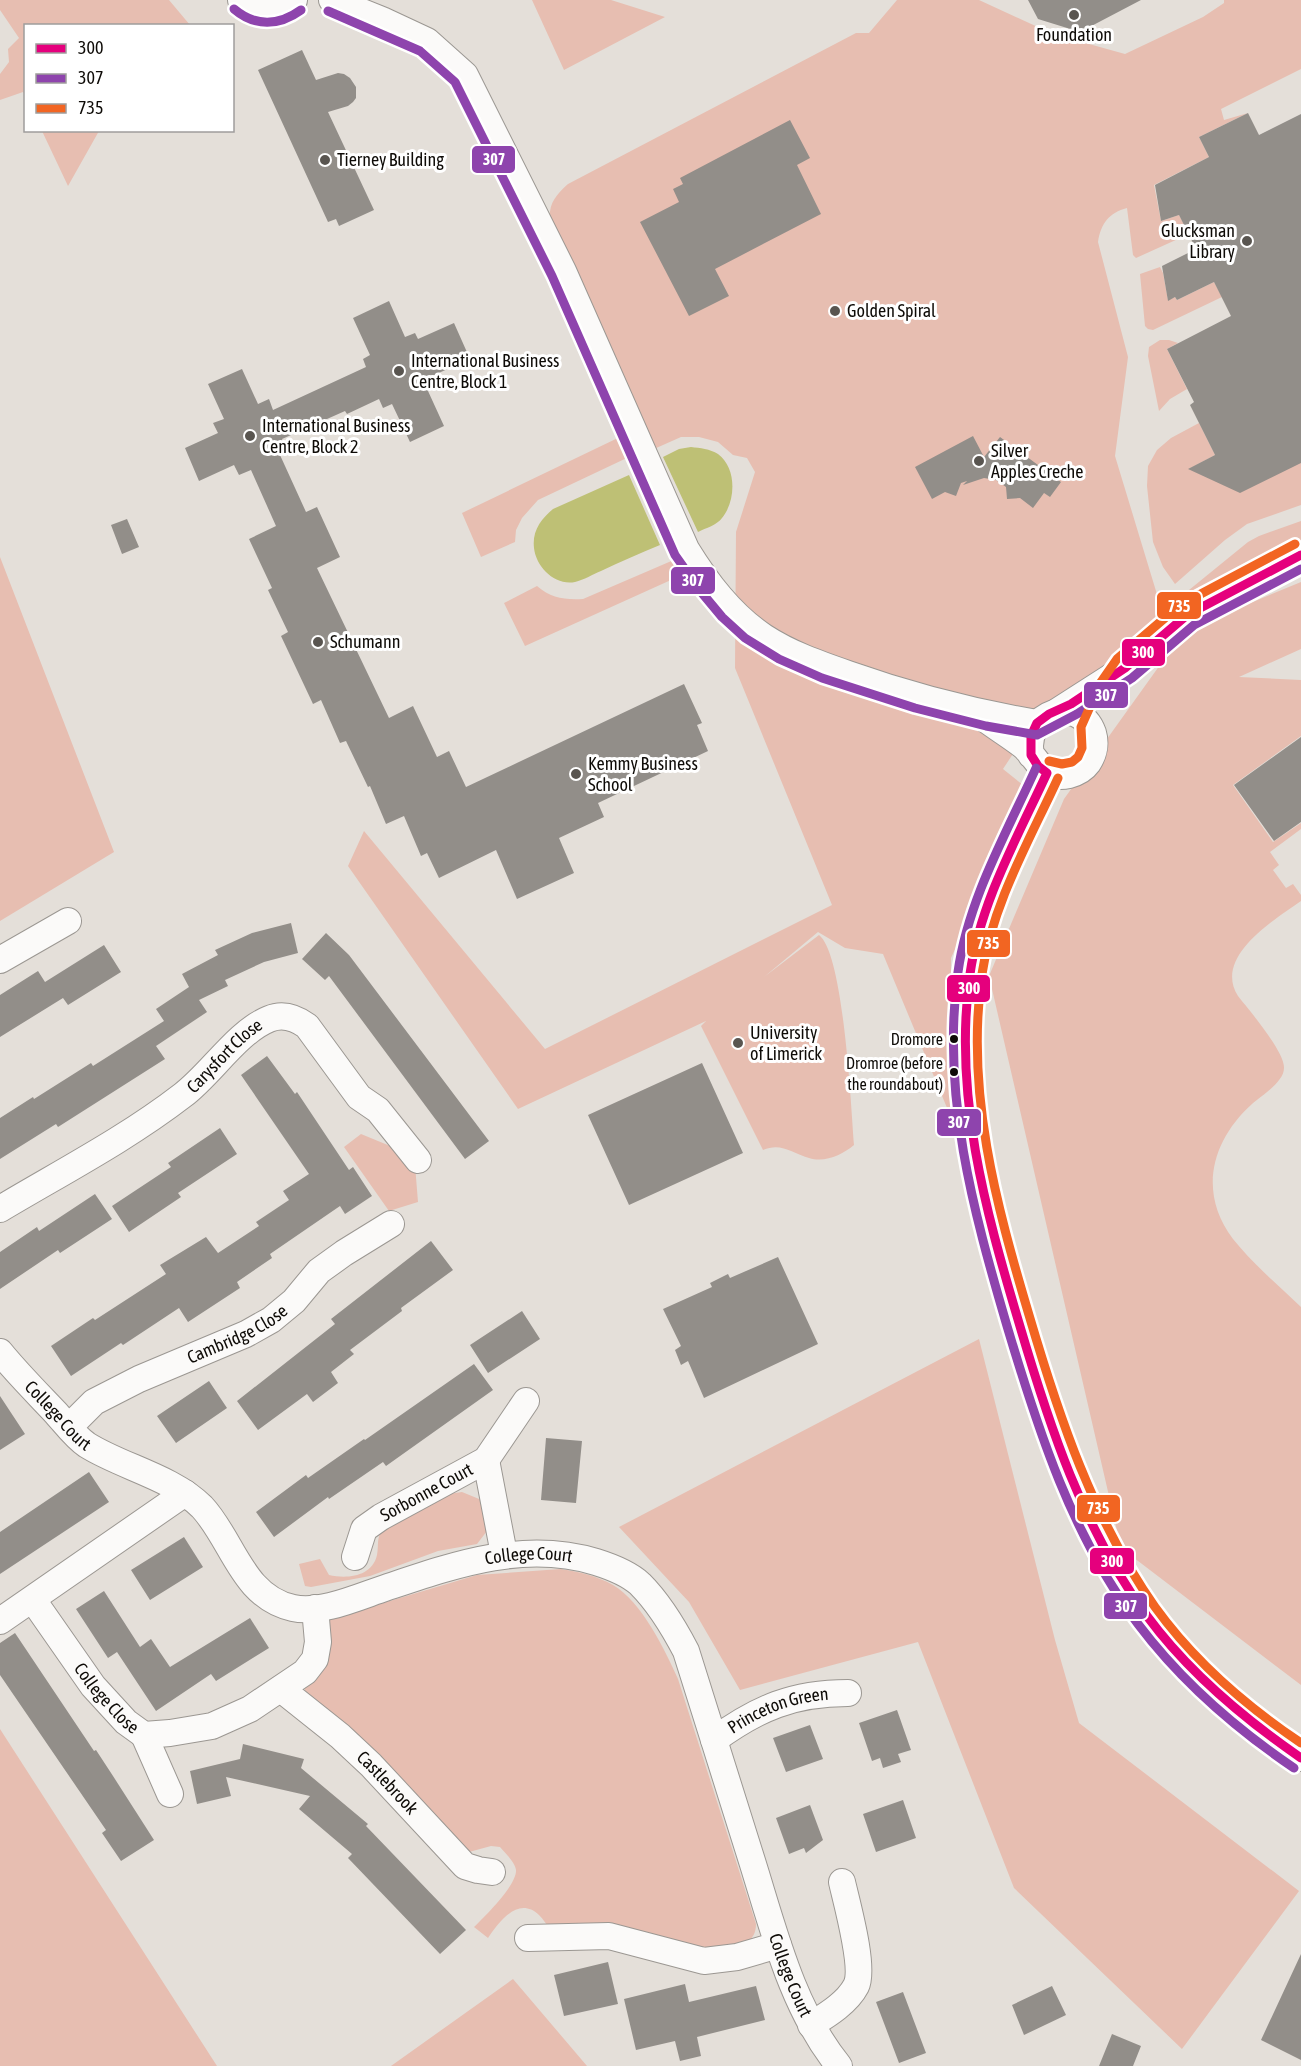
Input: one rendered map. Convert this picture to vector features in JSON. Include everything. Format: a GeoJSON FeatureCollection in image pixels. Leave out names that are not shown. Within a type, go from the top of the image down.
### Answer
{"type":"FeatureCollection","features":[{"type":"Feature","properties":{"kind":"street"},"geometry":{"type":"LineString","coordinates":[[242,0],[255,9],[266,11],[288,6],[294,0]]}},
{"type":"Feature","properties":{"kind":"street"},"geometry":{"type":"LineString","coordinates":[[332,0],[427,41],[465,75],[563,272],[686,549],[712,588],[734,613],[756,631],[789,651],[825,667],[880,686],[975,712],[1047,717],[1066,711],[1080,716],[1092,732],[1095,743],[1094,752],[1087,765],[1077,773],[1062,776],[1039,764],[1024,746],[975,712]]}},
{"type":"Feature","properties":{"kind":"street"},"geometry":{"type":"LineString","coordinates":[[1301,555],[1187,615],[1125,668],[1047,717],[1031,736],[1039,764],[982,919],[968,990],[964,1039],[966,1096],[975,1161],[993,1238],[1029,1359],[1071,1478],[1092,1528],[1146,1615],[1179,1656],[1214,1693],[1247,1720],[1301,1758]]}},
{"type":"Feature","properties":{"kind":"street"},"geometry":{"type":"LineString","coordinates":[[1092,732],[1112,687],[1125,668]]}},
{"type":"Feature","properties":{"kind":"street"},"geometry":{"type":"LineString","coordinates":[[0,960],[68,921]]}},
{"type":"Feature","properties":{"kind":"street","name":"Carysfort Close"},"geometry":{"type":"LineString","coordinates":[[0,1209],[147,1122],[194,1087],[247,1034],[269,1019],[285,1016],[296,1018],[307,1026],[359,1096],[378,1110],[418,1160]]}},
{"type":"Feature","properties":{"kind":"street","name":"Cambridge Close"},"geometry":{"type":"LineString","coordinates":[[69,1427],[94,1402],[139,1379],[246,1334],[272,1320],[294,1301],[320,1271],[391,1224]]}},
{"type":"Feature","properties":{"kind":"street","name":"College Court"},"geometry":{"type":"LineString","coordinates":[[1,1355],[85,1444],[185,1493],[201,1506],[214,1522],[228,1548],[259,1592],[275,1602],[295,1609],[344,1603],[469,1561],[504,1554],[583,1558],[609,1566],[640,1584],[664,1613],[686,1651],[778,1946],[811,2025],[839,2066]]}},
{"type":"Feature","properties":{"kind":"street","name":"Sorbonne Court"},"geometry":{"type":"LineString","coordinates":[[355,1557],[364,1529],[381,1517],[486,1460],[525,1401]]}},
{"type":"Feature","properties":{"kind":"street"},"geometry":{"type":"LineString","coordinates":[[486,1460],[504,1554]]}},
{"type":"Feature","properties":{"kind":"street"},"geometry":{"type":"LineString","coordinates":[[0,1621],[185,1493]]}},
{"type":"Feature","properties":{"kind":"street","name":"College Close"},"geometry":{"type":"LineString","coordinates":[[33,1600],[93,1686],[126,1722],[144,1735],[212,1726],[250,1709],[281,1689]]}},
{"type":"Feature","properties":{"kind":"street"},"geometry":{"type":"LineString","coordinates":[[281,1689],[305,1672],[315,1659],[318,1642],[315,1608]]}},
{"type":"Feature","properties":{"kind":"street","name":"Castlebrook"},"geometry":{"type":"LineString","coordinates":[[281,1689],[340,1736],[371,1765],[465,1866],[492,1872]]}},
{"type":"Feature","properties":{"kind":"street","name":"Princeton Green"},"geometry":{"type":"LineString","coordinates":[[714,1740],[733,1726],[776,1704],[821,1693],[848,1693]]}},
{"type":"Feature","properties":{"kind":"street"},"geometry":{"type":"LineString","coordinates":[[144,1735],[170,1794]]}},
{"type":"Feature","properties":{"kind":"street"},"geometry":{"type":"LineString","coordinates":[[811,2025],[844,2001],[856,1985],[860,1970],[842,1882]]}},
{"type":"Feature","properties":{"kind":"street"},"geometry":{"type":"LineString","coordinates":[[528,1938],[609,1936],[704,1961],[737,1957],[778,1946]]}},
{"type":"Feature","properties":{"kind":"shaded area"},"geometry":{"type":"Polygon","coordinates":[[[0,0],[169,0],[189,24],[24,24],[24,94],[0,100],[0,74],[9,62],[8,49],[19,38],[0,10],[0,0]]]}},
{"type":"Feature","properties":{"kind":"shaded area"},"geometry":{"type":"Polygon","coordinates":[[[532,0],[611,0],[665,17],[564,70],[532,0]]]}},
{"type":"Feature","properties":{"kind":"shaded area"},"geometry":{"type":"Polygon","coordinates":[[[897,0],[979,0],[1053,34],[1125,54],[1203,17],[1224,3],[1224,0],[1301,0],[1301,69],[1221,109],[1224,120],[1248,113],[1199,137],[1209,157],[1154,185],[1161,221],[1179,215],[1189,234],[1136,258],[1133,255],[1127,208],[1111,216],[1099,235],[1098,242],[1128,357],[1115,456],[1166,624],[1141,647],[1044,707],[1003,769],[1028,789],[951,958],[950,1115],[883,954],[845,948],[818,932],[764,977],[819,935],[828,948],[840,1000],[848,1067],[854,1145],[844,1152],[833,1157],[815,1159],[781,1148],[763,1150],[701,1026],[706,1021],[518,1109],[348,866],[364,831],[545,1049],[832,905],[735,668],[736,532],[755,472],[747,458],[733,455],[718,442],[699,437],[681,437],[654,449],[550,223],[551,205],[568,184],[856,33],[869,33],[897,0]]]}},
{"type":"Feature","properties":{"kind":"shaded area"},"geometry":{"type":"Polygon","coordinates":[[[42,132],[98,132],[68,186],[42,132]]]}},
{"type":"Feature","properties":{"kind":"shaded area"},"geometry":{"type":"Polygon","coordinates":[[[1160,267],[1168,300],[1175,297],[1177,300],[1214,282],[1222,297],[1153,330],[1148,329],[1145,326],[1140,274],[1160,267]]]}},
{"type":"Feature","properties":{"kind":"shaded area"},"geometry":{"type":"Polygon","coordinates":[[[1160,340],[1178,343],[1167,349],[1187,389],[1170,399],[1159,411],[1148,356],[1149,347],[1160,340]]]}},
{"type":"Feature","properties":{"kind":"shaded area"},"geometry":{"type":"Polygon","coordinates":[[[1199,423],[1215,455],[1189,469],[1301,463],[1301,505],[1247,524],[1175,584],[1163,567],[1153,542],[1147,486],[1148,466],[1157,450],[1171,438],[1199,423]]]}},
{"type":"Feature","properties":{"kind":"shaded area"},"geometry":{"type":"Polygon","coordinates":[[[622,436],[631,456],[538,500],[522,518],[516,530],[515,542],[481,557],[462,513],[622,436]]]}},
{"type":"Feature","properties":{"kind":"shaded area"},"geometry":{"type":"Polygon","coordinates":[[[691,447],[718,454],[729,468],[732,485],[730,503],[722,518],[698,532],[663,457],[679,449],[691,447]]]}},
{"type":"Feature","properties":{"kind":"shaded area"},"geometry":{"type":"Polygon","coordinates":[[[629,475],[660,545],[575,582],[560,581],[548,574],[538,562],[534,548],[534,536],[545,517],[553,509],[629,475]]]}},
{"type":"Feature","properties":{"kind":"shaded area"},"geometry":{"type":"Polygon","coordinates":[[[1301,521],[1301,544],[1254,564],[1218,587],[1199,593],[1191,593],[1189,590],[1248,542],[1301,521]]]}},
{"type":"Feature","properties":{"kind":"shaded area"},"geometry":{"type":"Polygon","coordinates":[[[0,557],[114,852],[0,921],[0,557]]]}},
{"type":"Feature","properties":{"kind":"shaded area"},"geometry":{"type":"Polygon","coordinates":[[[676,559],[682,575],[525,646],[504,603],[537,586],[558,597],[583,599],[676,559]]]}},
{"type":"Feature","properties":{"kind":"shaded area"},"geometry":{"type":"Polygon","coordinates":[[[1301,582],[1301,649],[1239,677],[1301,680],[1301,736],[1233,785],[1273,842],[1301,823],[1301,829],[1270,852],[1279,865],[1273,870],[1286,888],[1293,884],[1301,895],[1301,901],[1276,918],[1250,941],[1234,967],[1232,982],[1238,996],[1273,1042],[1283,1061],[1284,1068],[1277,1083],[1252,1104],[1227,1134],[1214,1168],[1213,1186],[1215,1204],[1222,1222],[1233,1239],[1257,1266],[1301,1307],[1301,1685],[1121,1548],[989,976],[1064,799],[1185,630],[1301,582]]]}},
{"type":"Feature","properties":{"kind":"shaded area"},"geometry":{"type":"Polygon","coordinates":[[[361,1134],[395,1148],[415,1165],[418,1202],[389,1211],[344,1147],[361,1134]]]}},
{"type":"Feature","properties":{"kind":"shaded area"},"geometry":{"type":"Polygon","coordinates":[[[979,1339],[1055,1640],[1079,1723],[1299,1891],[1182,2049],[1014,1888],[918,1642],[740,1690],[689,1602],[619,1527],[979,1339]]]}},
{"type":"Feature","properties":{"kind":"shaded area"},"geometry":{"type":"Polygon","coordinates":[[[462,1492],[484,1501],[487,1531],[477,1544],[438,1551],[370,1576],[311,1587],[305,1586],[299,1564],[320,1559],[329,1575],[358,1575],[370,1568],[374,1562],[383,1528],[442,1495],[462,1492]]]}},
{"type":"Feature","properties":{"kind":"shaded area"},"geometry":{"type":"Polygon","coordinates":[[[561,1569],[601,1579],[624,1593],[652,1628],[678,1679],[756,1924],[751,1939],[728,1953],[551,1930],[539,1915],[524,1908],[509,1913],[488,1938],[474,1927],[511,1884],[516,1870],[512,1861],[500,1847],[491,1846],[469,1852],[408,1785],[352,1733],[305,1695],[305,1686],[327,1627],[330,1620],[336,1617],[477,1575],[561,1569]]]}},
{"type":"Feature","properties":{"kind":"shaded area"},"geometry":{"type":"Polygon","coordinates":[[[0,1729],[217,2066],[0,2066],[0,1729]]]}},
{"type":"Feature","properties":{"kind":"shaded area"},"geometry":{"type":"Polygon","coordinates":[[[513,1979],[587,2066],[391,2066],[513,1979]]]}},
{"type":"Feature","properties":{"kind":"building","name":"Foundation"},"geometry":{"type":"Polygon","coordinates":[[[1028,0],[1141,0],[1080,32],[1038,19],[1028,0]]]}},
{"type":"Feature","properties":{"kind":"building","name":"Tierney Building"},"geometry":{"type":"Polygon","coordinates":[[[302,50],[316,80],[338,73],[344,74],[356,87],[356,98],[353,102],[348,106],[328,112],[374,210],[339,226],[336,219],[328,222],[258,70],[302,50]]]}},
{"type":"Feature","properties":{"kind":"building","name":"Glucksman Library"},"geometry":{"type":"Polygon","coordinates":[[[1248,113],[1259,135],[1301,114],[1301,463],[1240,493],[1188,469],[1215,455],[1190,405],[1194,402],[1167,349],[1231,316],[1214,282],[1177,300],[1175,297],[1168,301],[1162,266],[1196,249],[1179,215],[1161,221],[1155,185],[1209,157],[1199,137],[1248,113]]]}},
{"type":"Feature","properties":{"kind":"building"},"geometry":{"type":"Polygon","coordinates":[[[790,120],[810,158],[797,165],[821,214],[715,269],[729,296],[689,316],[640,222],[679,202],[673,189],[683,184],[680,178],[790,120]]]}},
{"type":"Feature","properties":{"kind":"building"},"geometry":{"type":"Polygon","coordinates":[[[389,301],[405,337],[415,333],[418,339],[454,323],[470,359],[432,376],[437,386],[428,391],[444,426],[410,442],[392,404],[383,408],[379,399],[347,414],[345,411],[282,439],[287,452],[280,455],[306,512],[317,507],[340,557],[317,568],[389,718],[413,706],[437,757],[449,751],[466,787],[684,684],[702,723],[697,725],[708,751],[598,803],[604,817],[559,838],[574,873],[517,899],[496,850],[439,878],[427,853],[421,856],[404,816],[386,824],[370,786],[368,787],[346,741],[340,743],[321,700],[313,704],[281,636],[288,632],[268,590],[272,588],[249,539],[276,526],[251,470],[239,475],[234,465],[199,481],[185,448],[218,433],[213,423],[224,419],[208,384],[242,369],[258,404],[269,399],[273,410],[366,367],[363,359],[370,355],[353,318],[389,301]]]}},
{"type":"Feature","properties":{"kind":"building","name":"Silver Apples Creche"},"geometry":{"type":"Polygon","coordinates":[[[973,436],[984,457],[1000,437],[1061,482],[1050,497],[1044,493],[1033,508],[1020,498],[1007,499],[1006,487],[996,480],[984,478],[963,485],[967,481],[961,483],[956,496],[945,492],[932,499],[915,467],[973,436]]]}},
{"type":"Feature","properties":{"kind":"building"},"geometry":{"type":"Polygon","coordinates":[[[127,519],[139,547],[122,554],[111,525],[127,519]]]}},
{"type":"Feature","properties":{"kind":"building"},"geometry":{"type":"Polygon","coordinates":[[[1301,737],[1301,822],[1274,841],[1234,785],[1301,737]]]}},
{"type":"Feature","properties":{"kind":"building"},"geometry":{"type":"Polygon","coordinates":[[[291,923],[298,953],[264,962],[225,980],[228,986],[199,1000],[207,1012],[156,1046],[165,1059],[58,1127],[56,1124],[0,1159],[0,1118],[91,1063],[93,1066],[164,1021],[156,1009],[189,987],[182,974],[218,955],[215,950],[252,933],[291,923]]]}},
{"type":"Feature","properties":{"kind":"building"},"geometry":{"type":"Polygon","coordinates":[[[326,933],[349,955],[489,1141],[465,1159],[329,976],[325,980],[302,959],[326,933]]]}},
{"type":"Feature","properties":{"kind":"building"},"geometry":{"type":"Polygon","coordinates":[[[104,945],[121,972],[68,1005],[63,998],[0,1037],[0,995],[38,971],[45,982],[104,945]]]}},
{"type":"Feature","properties":{"kind":"building"},"geometry":{"type":"Polygon","coordinates":[[[267,1056],[295,1094],[297,1092],[349,1170],[353,1167],[372,1196],[345,1214],[340,1206],[270,1254],[272,1258],[237,1282],[240,1288],[188,1322],[179,1308],[71,1376],[51,1346],[166,1274],[160,1265],[206,1237],[218,1253],[259,1226],[256,1222],[289,1200],[283,1191],[309,1174],[241,1075],[267,1056]]]}},
{"type":"Feature","properties":{"kind":"building"},"geometry":{"type":"Polygon","coordinates":[[[702,1063],[743,1153],[629,1205],[588,1115],[702,1063]]]}},
{"type":"Feature","properties":{"kind":"building"},"geometry":{"type":"Polygon","coordinates":[[[220,1128],[237,1154],[178,1193],[181,1197],[129,1232],[112,1206],[171,1167],[168,1163],[220,1128]]]}},
{"type":"Feature","properties":{"kind":"building"},"geometry":{"type":"Polygon","coordinates":[[[95,1194],[112,1219],[60,1253],[58,1250],[0,1289],[0,1252],[37,1227],[39,1231],[95,1194]]]}},
{"type":"Feature","properties":{"kind":"building"},"geometry":{"type":"Polygon","coordinates":[[[431,1241],[453,1270],[401,1308],[402,1311],[350,1350],[354,1354],[331,1372],[338,1383],[313,1402],[307,1394],[258,1430],[237,1401],[335,1324],[331,1319],[431,1241]]]}},
{"type":"Feature","properties":{"kind":"building"},"geometry":{"type":"Polygon","coordinates":[[[778,1257],[818,1344],[704,1398],[688,1361],[681,1365],[675,1350],[681,1346],[663,1309],[712,1287],[710,1283],[728,1274],[730,1278],[778,1257]]]}},
{"type":"Feature","properties":{"kind":"building"},"geometry":{"type":"Polygon","coordinates":[[[522,1311],[540,1339],[488,1373],[470,1345],[522,1311]]]}},
{"type":"Feature","properties":{"kind":"building"},"geometry":{"type":"Polygon","coordinates":[[[474,1364],[493,1390],[386,1466],[383,1462],[329,1499],[328,1497],[274,1537],[256,1512],[306,1475],[308,1478],[474,1364]]]}},
{"type":"Feature","properties":{"kind":"building"},"geometry":{"type":"Polygon","coordinates":[[[209,1381],[227,1408],[176,1443],[157,1416],[209,1381]]]}},
{"type":"Feature","properties":{"kind":"building"},"geometry":{"type":"Polygon","coordinates":[[[0,1396],[25,1434],[0,1450],[0,1396]]]}},
{"type":"Feature","properties":{"kind":"building"},"geometry":{"type":"Polygon","coordinates":[[[546,1438],[582,1441],[576,1503],[541,1500],[546,1438]]]}},
{"type":"Feature","properties":{"kind":"building"},"geometry":{"type":"Polygon","coordinates":[[[89,1472],[109,1502],[0,1574],[0,1532],[89,1472]]]}},
{"type":"Feature","properties":{"kind":"building"},"geometry":{"type":"Polygon","coordinates":[[[184,1537],[203,1567],[150,1600],[131,1570],[184,1537]]]}},
{"type":"Feature","properties":{"kind":"building"},"geometry":{"type":"Polygon","coordinates":[[[104,1591],[140,1647],[151,1639],[170,1667],[250,1618],[269,1648],[216,1681],[211,1674],[156,1711],[117,1652],[108,1658],[76,1609],[104,1591]]]}},
{"type":"Feature","properties":{"kind":"building"},"geometry":{"type":"Polygon","coordinates":[[[15,1633],[94,1751],[96,1750],[154,1840],[121,1861],[102,1833],[106,1830],[0,1675],[0,1643],[15,1633]]]}},
{"type":"Feature","properties":{"kind":"building"},"geometry":{"type":"Polygon","coordinates":[[[897,1710],[911,1750],[898,1754],[901,1762],[883,1768],[880,1758],[872,1761],[859,1723],[897,1710]]]}},
{"type":"Feature","properties":{"kind":"building"},"geometry":{"type":"Polygon","coordinates":[[[810,1725],[823,1759],[786,1772],[773,1738],[810,1725]]]}},
{"type":"Feature","properties":{"kind":"building"},"geometry":{"type":"Polygon","coordinates":[[[243,1744],[304,1759],[301,1768],[368,1824],[366,1826],[466,1930],[440,1954],[348,1858],[352,1854],[299,1809],[310,1796],[226,1777],[231,1796],[197,1804],[190,1771],[240,1759],[243,1744]]]}},
{"type":"Feature","properties":{"kind":"building"},"geometry":{"type":"Polygon","coordinates":[[[903,1800],[916,1838],[876,1852],[863,1814],[903,1800]]]}},
{"type":"Feature","properties":{"kind":"building"},"geometry":{"type":"Polygon","coordinates":[[[810,1805],[823,1840],[806,1853],[804,1848],[789,1854],[776,1818],[810,1805]]]}},
{"type":"Feature","properties":{"kind":"building"},"geometry":{"type":"Polygon","coordinates":[[[1301,1954],[1301,2060],[1261,2040],[1301,1954]]]}},
{"type":"Feature","properties":{"kind":"building"},"geometry":{"type":"Polygon","coordinates":[[[608,1962],[618,2004],[564,2016],[554,1975],[608,1962]]]}},
{"type":"Feature","properties":{"kind":"building"},"geometry":{"type":"Polygon","coordinates":[[[685,1984],[689,2002],[756,1986],[765,2020],[697,2037],[701,2056],[680,2061],[675,2041],[636,2050],[624,1999],[685,1984]]]}},
{"type":"Feature","properties":{"kind":"building"},"geometry":{"type":"Polygon","coordinates":[[[1052,1986],[1066,2015],[1024,2035],[1012,2005],[1052,1986]]]}},
{"type":"Feature","properties":{"kind":"building"},"geometry":{"type":"Polygon","coordinates":[[[903,1992],[926,2053],[899,2063],[876,2002],[903,1992]]]}},
{"type":"Feature","properties":{"kind":"building"},"geometry":{"type":"Polygon","coordinates":[[[1112,2034],[1141,2046],[1133,2066],[1099,2066],[1112,2034]]]}},
{"type":"Feature","properties":{"kind":"transit line","name":"307"},"geometry":{"type":"LineString","coordinates":[[234,9],[250,19],[267,22],[284,19],[301,10]]}},
{"type":"Feature","properties":{"kind":"transit line","name":"307"},"geometry":{"type":"LineString","coordinates":[[328,11],[420,51],[455,82],[552,276],[675,555],[722,617],[745,638],[779,659],[822,678],[915,708],[986,726],[1037,735],[1077,714],[1132,678],[1194,625],[1301,569]]}},
{"type":"Feature","properties":{"kind":"transit line","name":"735"},"geometry":{"type":"LineString","coordinates":[[1049,761],[1062,764],[1072,762],[1078,757],[1082,748],[1081,727],[1101,682],[1117,659],[1180,605],[1295,544]]}},
{"type":"Feature","properties":{"kind":"transit line","name":"300"},"geometry":{"type":"LineString","coordinates":[[1047,773],[1038,766],[1031,755],[1031,736],[1037,723],[1049,714],[1071,704],[1125,668],[1187,615],[1301,555]]}},
{"type":"Feature","properties":{"kind":"transit line","name":"307"},"geometry":{"type":"LineString","coordinates":[[1036,768],[979,893],[970,919],[958,972],[954,1017],[957,1107],[963,1151],[994,1282],[1031,1404],[1059,1481],[1094,1555],[1115,1590],[1138,1624],[1191,1684],[1230,1720],[1294,1768]]}},
{"type":"Feature","properties":{"kind":"transit line","name":"300"},"geometry":{"type":"LineString","coordinates":[[1047,773],[1001,871],[982,922],[970,974],[966,1019],[966,1063],[975,1151],[1006,1280],[1030,1361],[1070,1475],[1086,1512],[1124,1583],[1163,1637],[1199,1675],[1238,1711],[1301,1758]]}},
{"type":"Feature","properties":{"kind":"transit line","name":"735"},"geometry":{"type":"LineString","coordinates":[[1058,778],[1003,898],[987,948],[982,974],[978,1018],[981,1104],[987,1147],[1005,1231],[1040,1353],[1066,1429],[1113,1539],[1155,1607],[1187,1646],[1241,1698],[1301,1743]]}},
{"type":"Feature","properties":{"kind":"place","name":"Foundation"},"geometry":{"type":"Point","coordinates":[1074,15]}},
{"type":"Feature","properties":{"kind":"place","name":"Tierney Building"},"geometry":{"type":"Point","coordinates":[325,160]}},
{"type":"Feature","properties":{"kind":"place","name":"Glucksman Library"},"geometry":{"type":"Point","coordinates":[1247,241]}},
{"type":"Feature","properties":{"kind":"place","name":"Golden Spiral"},"geometry":{"type":"Point","coordinates":[835,311]}},
{"type":"Feature","properties":{"kind":"place","name":"International Business Centre, Block 1"},"geometry":{"type":"Point","coordinates":[399,371]}},
{"type":"Feature","properties":{"kind":"place","name":"International Business Centre, Block 2"},"geometry":{"type":"Point","coordinates":[250,436]}},
{"type":"Feature","properties":{"kind":"place","name":"Silver Apples Creche"},"geometry":{"type":"Point","coordinates":[979,461]}},
{"type":"Feature","properties":{"kind":"place","name":"Schumann"},"geometry":{"type":"Point","coordinates":[318,642]}},
{"type":"Feature","properties":{"kind":"place","name":"Kemmy Business School"},"geometry":{"type":"Point","coordinates":[576,774]}},
{"type":"Feature","properties":{"kind":"place","name":"Dromore"},"geometry":{"type":"Point","coordinates":[954,1039]}},
{"type":"Feature","properties":{"kind":"place","name":"University of Limerick"},"geometry":{"type":"Point","coordinates":[738,1043]}},
{"type":"Feature","properties":{"kind":"place","name":"Dromroe (before the roundabout)"},"geometry":{"type":"Point","coordinates":[954,1072]}}]}
